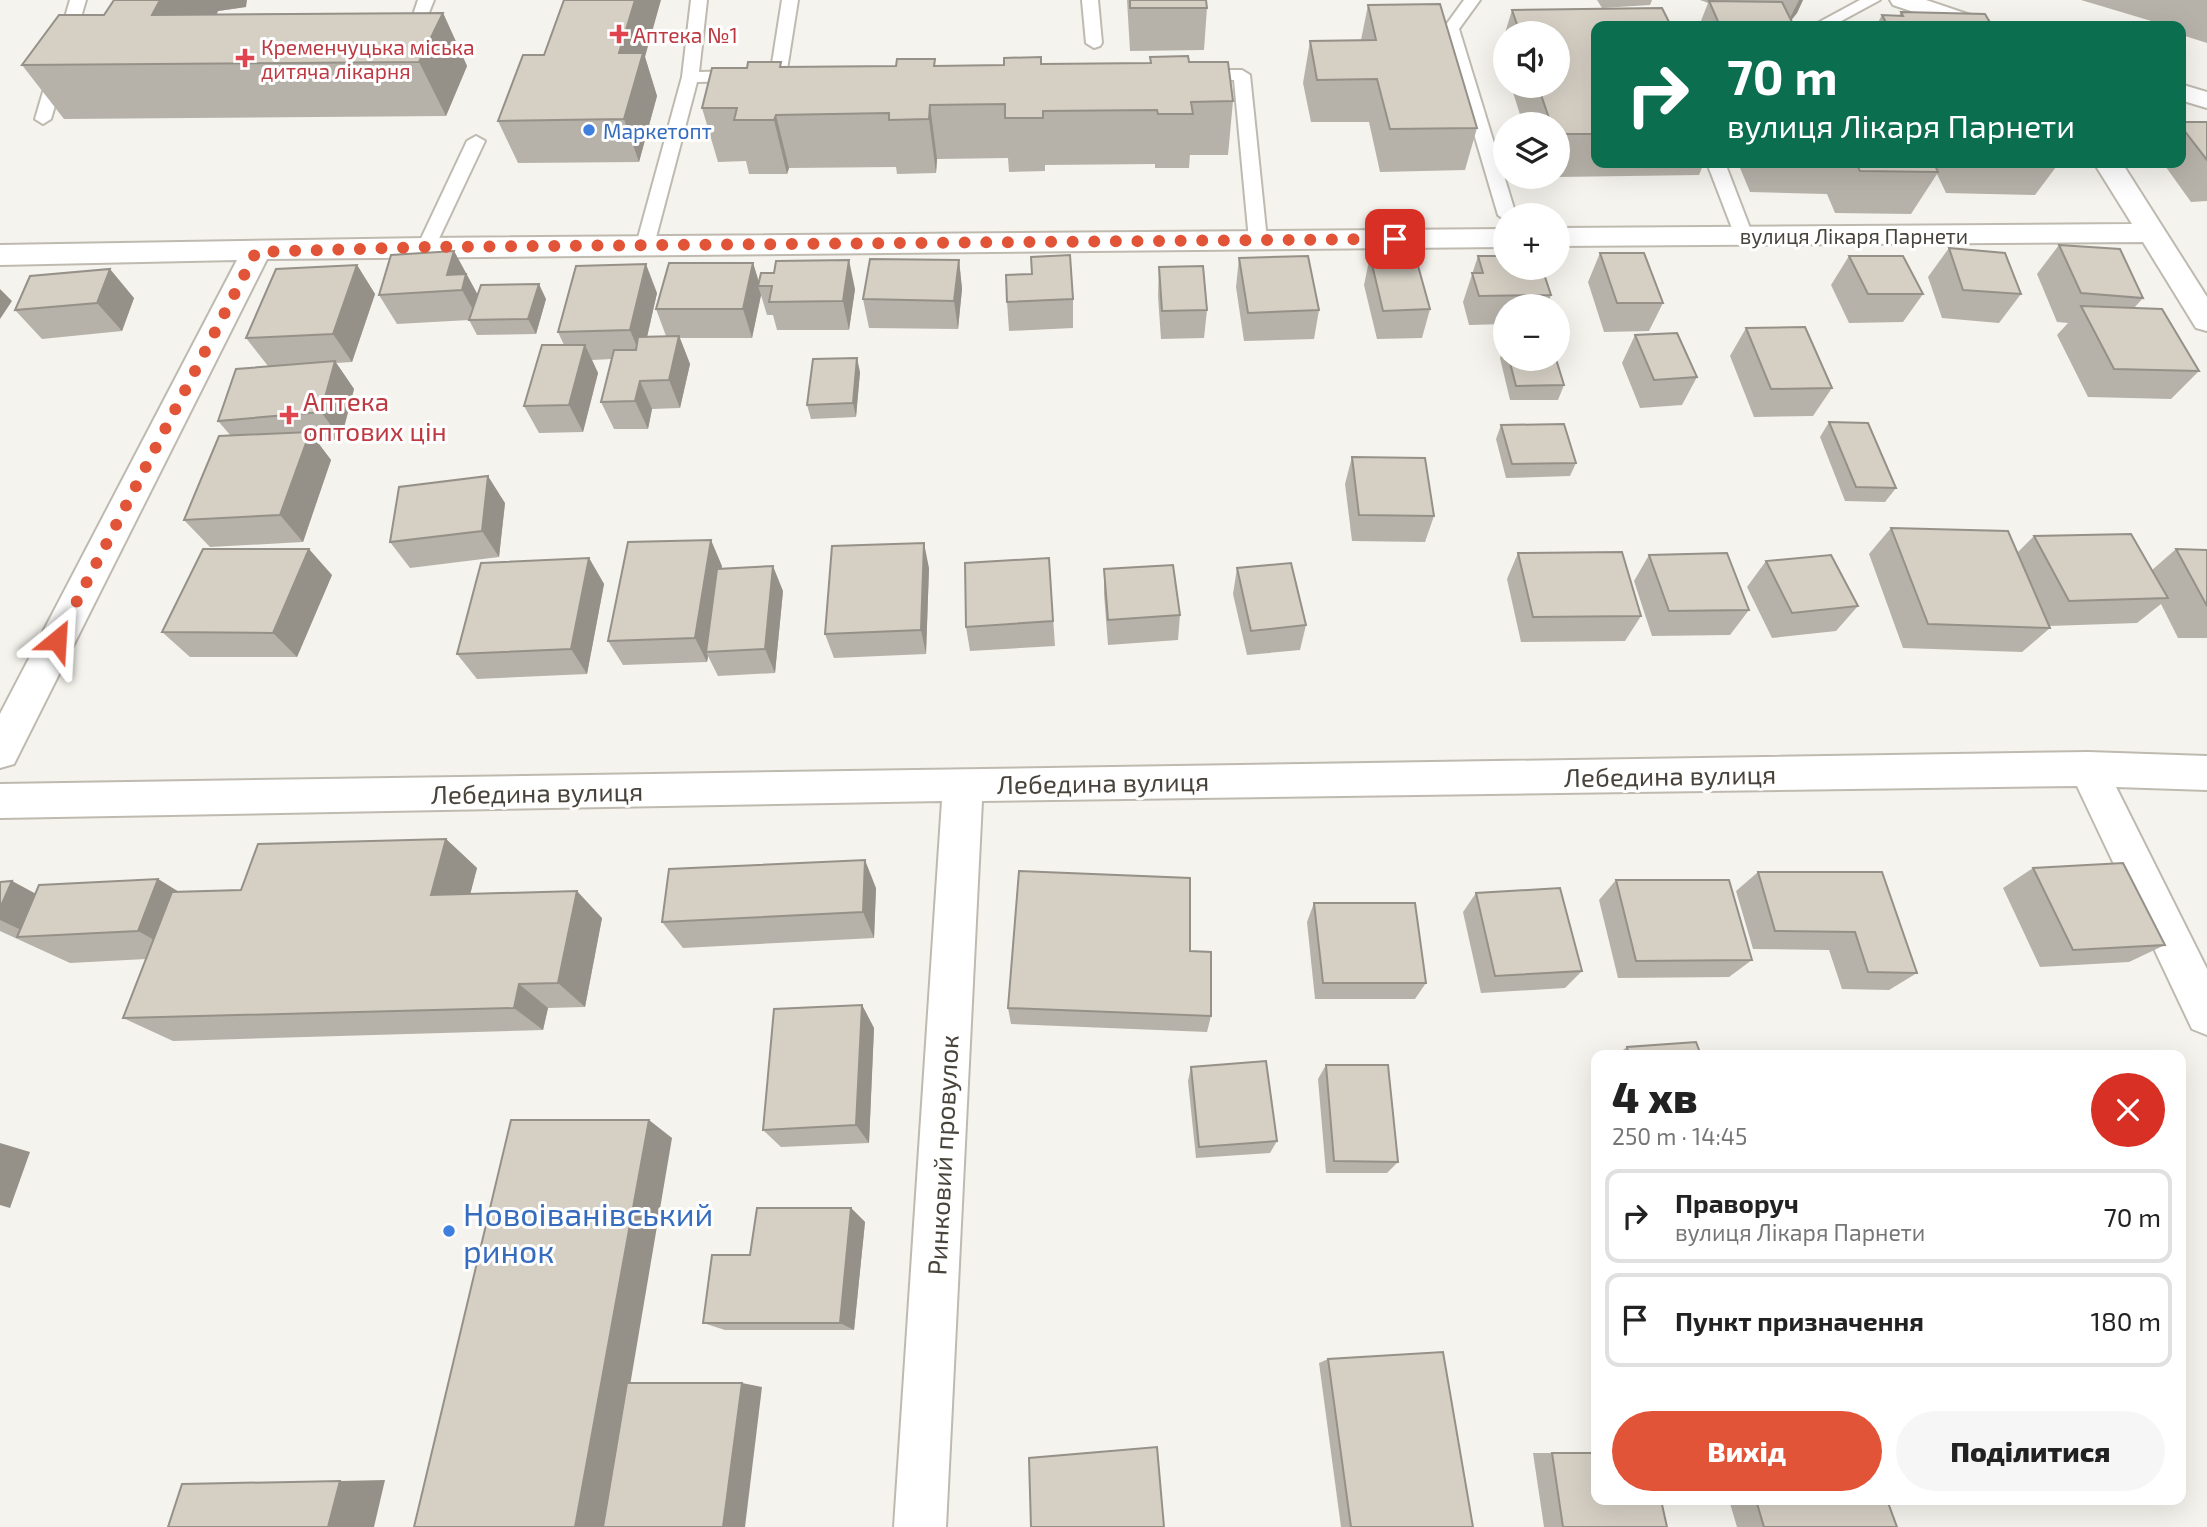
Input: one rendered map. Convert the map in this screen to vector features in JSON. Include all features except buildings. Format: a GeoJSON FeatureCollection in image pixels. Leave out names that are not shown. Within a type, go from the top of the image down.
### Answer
{"type":"FeatureCollection","features":[{"type":"Feature","properties":{"kind":"street"},"geometry":{"type":"LineString","coordinates":[[1902,0],[1964,21]]}},
{"type":"Feature","properties":{"kind":"street"},"geometry":{"type":"LineString","coordinates":[[2186,94],[2207,100]]}},
{"type":"Feature","properties":{"kind":"street"},"geometry":{"type":"LineString","coordinates":[[2111,168],[2207,321]]}},
{"type":"Feature","properties":{"kind":"street","name":"вулиця Лікаря Парнети"},"geometry":{"type":"LineString","coordinates":[[1570,237],[2151,233]]}},
{"type":"Feature","properties":{"kind":"street"},"geometry":{"type":"LineString","coordinates":[[0,255],[426,247],[1493,238]]}},
{"type":"Feature","properties":{"kind":"street"},"geometry":{"type":"LineString","coordinates":[[0,752],[256,252]]}},
{"type":"Feature","properties":{"kind":"street"},"geometry":{"type":"LineString","coordinates":[[2088,769],[2207,1014]]}},
{"type":"Feature","properties":{"kind":"street","name":"Лебедина вулиця"},"geometry":{"type":"LineString","coordinates":[[0,801],[963,784],[2088,769],[2207,773]]}},
{"type":"Feature","properties":{"kind":"street","name":"Ринковий провулок"},"geometry":{"type":"LineString","coordinates":[[920,1527],[963,784]]}},
{"type":"Feature","properties":{"kind":"lane"},"geometry":{"type":"LineString","coordinates":[[43,119],[78,0]]}},
{"type":"Feature","properties":{"kind":"lane"},"geometry":{"type":"LineString","coordinates":[[377,24],[418,22],[426,0]]}},
{"type":"Feature","properties":{"kind":"lane"},"geometry":{"type":"LineString","coordinates":[[645,245],[691,77],[699,0]]}},
{"type":"Feature","properties":{"kind":"lane"},"geometry":{"type":"LineString","coordinates":[[691,77],[772,76],[790,0]]}},
{"type":"Feature","properties":{"kind":"lane"},"geometry":{"type":"LineString","coordinates":[[1090,0],[1094,43]]}},
{"type":"Feature","properties":{"kind":"lane"},"geometry":{"type":"LineString","coordinates":[[1472,0],[1451,29],[1503,203]]}},
{"type":"Feature","properties":{"kind":"lane"},"geometry":{"type":"LineString","coordinates":[[1830,21],[1872,0]]}},
{"type":"Feature","properties":{"kind":"lane"},"geometry":{"type":"LineString","coordinates":[[1175,75],[1242,75],[1258,240]]}},
{"type":"Feature","properties":{"kind":"lane"},"geometry":{"type":"LineString","coordinates":[[426,247],[476,141]]}},
{"type":"Feature","properties":{"kind":"lane"},"geometry":{"type":"LineString","coordinates":[[1718,168],[1744,236]]}},
{"type":"Feature","properties":{"kind":"place","name":"Аптека №1"},"geometry":{"type":"Point","coordinates":[619,34]}},
{"type":"Feature","properties":{"kind":"place","name":"Кременчуцька міська дитяча лікарня"},"geometry":{"type":"Point","coordinates":[245,58]}},
{"type":"Feature","properties":{"kind":"place","name":"Маркетопт"},"geometry":{"type":"Point","coordinates":[589,130]}},
{"type":"Feature","properties":{"kind":"place","name":"Аптека оптових цін"},"geometry":{"type":"Point","coordinates":[289,415]}},
{"type":"Feature","properties":{"kind":"place","name":"Новоіванівський ринок"},"geometry":{"type":"Point","coordinates":[449,1231]}},
{"type":"Feature","properties":{"kind":"route"},"geometry":{"type":"LineString","coordinates":[[57,640],[256,252],[426,247],[1395,239]]}}]}
